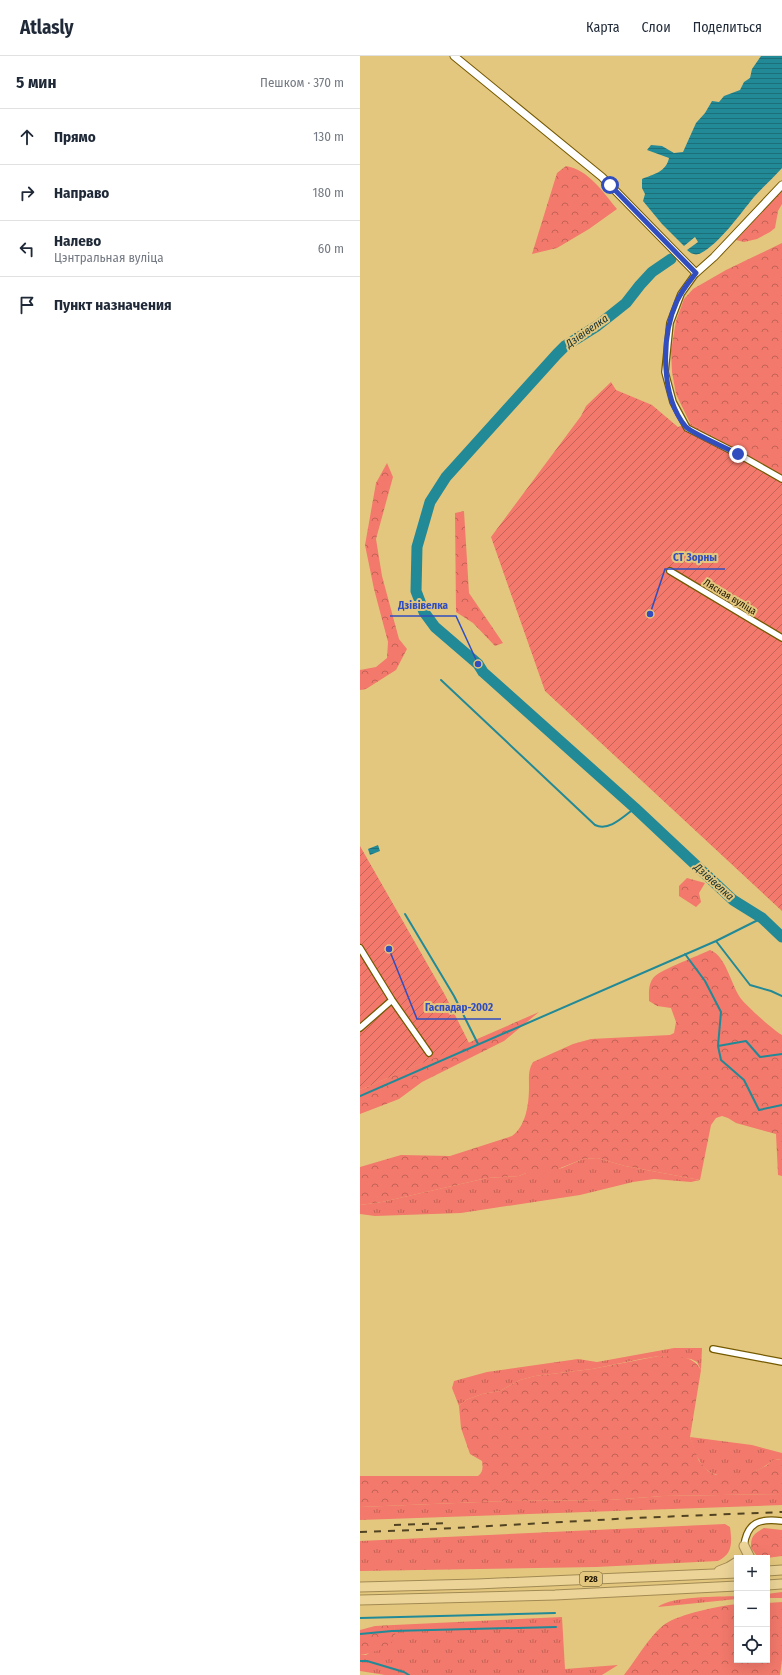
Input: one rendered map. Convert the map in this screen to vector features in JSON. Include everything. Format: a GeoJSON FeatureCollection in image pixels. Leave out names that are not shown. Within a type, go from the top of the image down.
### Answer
{"type":"FeatureCollection","features":[{"type":"Feature","properties":{"kind":"highway"},"geometry":{"type":"LineString","coordinates":[[741,1555],[744,1546]]}},
{"type":"Feature","properties":{"kind":"highway"},"geometry":{"type":"LineString","coordinates":[[744,1546],[748,1555]]}},
{"type":"Feature","properties":{"kind":"highway"},"geometry":{"type":"LineString","coordinates":[[704,1575],[734,1564]]}},
{"type":"Feature","properties":{"kind":"highway"},"geometry":{"type":"LineString","coordinates":[[770,1568],[780,1571]]}},
{"type":"Feature","properties":{"kind":"highway","name":"Р28"},"geometry":{"type":"LineString","coordinates":[[360,1587],[734,1573]]}},
{"type":"Feature","properties":{"kind":"highway"},"geometry":{"type":"LineString","coordinates":[[770,1585],[782,1584]]}},
{"type":"Feature","properties":{"kind":"highway","name":"Р28"},"geometry":{"type":"LineString","coordinates":[[360,1600],[555,1595],[734,1586]]}},
{"type":"Feature","properties":{"kind":"street"},"geometry":{"type":"LineString","coordinates":[[454,56],[602,177],[696,273]]}},
{"type":"Feature","properties":{"kind":"street"},"geometry":{"type":"LineString","coordinates":[[782,185],[714,257],[696,273],[681,294],[673,313],[669,333],[665,372],[673,402],[687,428],[738,454],[782,480]]}},
{"type":"Feature","properties":{"kind":"street","name":"Лясная вуліца"},"geometry":{"type":"LineString","coordinates":[[670,571],[782,638]]}},
{"type":"Feature","properties":{"kind":"street"},"geometry":{"type":"LineString","coordinates":[[360,948],[392,1000],[429,1053]]}},
{"type":"Feature","properties":{"kind":"street"},"geometry":{"type":"LineString","coordinates":[[360,1028],[392,1000]]}},
{"type":"Feature","properties":{"kind":"street"},"geometry":{"type":"LineString","coordinates":[[713,1349],[782,1362]]}},
{"type":"Feature","properties":{"kind":"street"},"geometry":{"type":"LineString","coordinates":[[744,1546],[745,1536],[752,1526],[764,1520],[782,1522]]}},
{"type":"Feature","properties":{"kind":"green space"},"geometry":{"type":"Polygon","coordinates":[[[566,166],[574,168],[589,177],[617,209],[589,229],[557,248],[532,254],[557,173],[566,166]]]}},
{"type":"Feature","properties":{"kind":"green space"},"geometry":{"type":"Polygon","coordinates":[[[782,190],[782,204],[778,211],[775,228],[757,239],[744,242],[736,240],[782,190]]]}},
{"type":"Feature","properties":{"kind":"green space"},"geometry":{"type":"Polygon","coordinates":[[[782,243],[782,477],[690,423],[676,394],[672,372],[671,351],[676,321],[684,299],[693,289],[726,270],[782,243]]]}},
{"type":"Feature","properties":{"kind":"green space"},"geometry":{"type":"Polygon","coordinates":[[[611,382],[616,390],[652,405],[678,427],[690,423],[782,477],[782,911],[545,691],[491,537],[581,416],[586,406],[611,382]]]}},
{"type":"Feature","properties":{"kind":"green space"},"geometry":{"type":"Polygon","coordinates":[[[387,463],[393,477],[376,539],[382,576],[399,639],[407,649],[396,670],[366,689],[360,690],[360,670],[376,667],[387,658],[388,642],[374,589],[365,545],[376,483],[387,463]]]}},
{"type":"Feature","properties":{"kind":"green space"},"geometry":{"type":"Polygon","coordinates":[[[464,511],[469,593],[503,643],[495,646],[473,623],[456,612],[455,513],[464,511]]]}},
{"type":"Feature","properties":{"kind":"green space"},"geometry":{"type":"Polygon","coordinates":[[[360,846],[445,995],[469,1043],[360,1090],[360,846]]]}},
{"type":"Feature","properties":{"kind":"green space"},"geometry":{"type":"Polygon","coordinates":[[[687,878],[705,883],[699,893],[701,902],[696,907],[679,896],[679,886],[687,878]]]}},
{"type":"Feature","properties":{"kind":"green space"},"geometry":{"type":"Polygon","coordinates":[[[710,950],[716,953],[725,965],[742,1000],[761,1019],[782,1035],[782,1176],[778,1175],[776,1134],[736,1123],[722,1116],[716,1118],[711,1125],[700,1180],[625,1166],[597,1158],[583,1159],[548,1173],[526,1173],[519,1176],[487,1178],[382,1202],[360,1205],[360,1167],[401,1155],[450,1156],[512,1136],[517,1132],[524,1121],[526,1114],[529,1094],[529,1077],[533,1062],[573,1044],[591,1039],[670,1035],[674,1033],[676,1022],[671,1008],[657,1006],[649,1001],[649,988],[651,982],[654,977],[664,970],[710,950]]]}},
{"type":"Feature","properties":{"kind":"green space"},"geometry":{"type":"Polygon","coordinates":[[[539,1012],[504,1041],[422,1082],[399,1099],[360,1114],[360,1090],[539,1012]]]}},
{"type":"Feature","properties":{"kind":"green space"},"geometry":{"type":"Polygon","coordinates":[[[597,1158],[625,1166],[700,1180],[691,1182],[654,1179],[633,1182],[580,1195],[461,1213],[375,1216],[360,1214],[360,1205],[382,1202],[487,1178],[519,1176],[526,1173],[535,1173],[562,1168],[583,1159],[597,1158]]]}},
{"type":"Feature","properties":{"kind":"green space"},"geometry":{"type":"Polygon","coordinates":[[[674,1348],[702,1348],[701,1370],[697,1362],[691,1359],[659,1356],[592,1369],[535,1376],[520,1380],[500,1391],[482,1394],[466,1400],[459,1406],[452,1388],[454,1381],[487,1372],[578,1359],[597,1362],[674,1348]]]}},
{"type":"Feature","properties":{"kind":"green space"},"geometry":{"type":"Polygon","coordinates":[[[659,1356],[683,1357],[693,1361],[701,1370],[690,1437],[699,1461],[708,1471],[716,1475],[737,1475],[755,1471],[766,1466],[773,1460],[782,1459],[782,1494],[663,1496],[609,1500],[505,1501],[360,1507],[360,1476],[478,1476],[481,1473],[482,1461],[470,1454],[461,1428],[459,1406],[466,1400],[482,1394],[500,1391],[520,1380],[535,1376],[592,1369],[659,1356]]]}},
{"type":"Feature","properties":{"kind":"green space"},"geometry":{"type":"Polygon","coordinates":[[[690,1437],[752,1445],[782,1453],[782,1459],[773,1461],[754,1472],[733,1476],[723,1476],[708,1471],[703,1466],[696,1454],[690,1437]]]}},
{"type":"Feature","properties":{"kind":"green space"},"geometry":{"type":"Polygon","coordinates":[[[782,1494],[782,1505],[360,1520],[360,1507],[505,1501],[609,1500],[663,1496],[782,1494]]]}},
{"type":"Feature","properties":{"kind":"green space"},"geometry":{"type":"Polygon","coordinates":[[[725,1524],[730,1527],[731,1543],[729,1551],[718,1561],[596,1567],[360,1571],[360,1541],[725,1524]]]}},
{"type":"Feature","properties":{"kind":"green space"},"geometry":{"type":"Polygon","coordinates":[[[764,1528],[782,1530],[782,1556],[770,1558],[770,1555],[756,1555],[751,1548],[754,1535],[764,1528]]]}},
{"type":"Feature","properties":{"kind":"green space"},"geometry":{"type":"Polygon","coordinates":[[[782,1592],[782,1598],[770,1598],[770,1594],[782,1592]]]}},
{"type":"Feature","properties":{"kind":"green space"},"geometry":{"type":"Polygon","coordinates":[[[734,1596],[734,1599],[658,1607],[664,1603],[673,1601],[707,1597],[734,1596]]]}},
{"type":"Feature","properties":{"kind":"green space"},"geometry":{"type":"Polygon","coordinates":[[[782,1602],[782,1660],[780,1675],[624,1675],[649,1641],[665,1624],[690,1614],[734,1605],[734,1663],[770,1663],[770,1603],[782,1602]]]}},
{"type":"Feature","properties":{"kind":"green space"},"geometry":{"type":"Polygon","coordinates":[[[562,1617],[565,1669],[618,1665],[602,1675],[385,1675],[360,1671],[360,1655],[366,1655],[395,1636],[394,1625],[562,1617]]]}},
{"type":"Feature","properties":{"kind":"green space"},"geometry":{"type":"Polygon","coordinates":[[[394,1625],[395,1636],[389,1645],[374,1652],[360,1655],[360,1630],[375,1626],[394,1625]]]}},
{"type":"Feature","properties":{"kind":"water"},"geometry":{"type":"Polygon","coordinates":[[[761,56],[782,56],[782,168],[754,197],[729,228],[715,242],[701,253],[690,253],[687,250],[698,242],[695,237],[684,246],[662,224],[643,201],[645,194],[642,188],[642,179],[655,174],[662,169],[669,158],[647,150],[651,145],[662,146],[674,153],[683,152],[696,123],[705,113],[712,101],[719,102],[724,96],[740,90],[744,82],[750,78],[752,69],[761,56]]]}},
{"type":"Feature","properties":{"kind":"water"},"geometry":{"type":"Polygon","coordinates":[[[378,845],[380,851],[370,855],[368,849],[378,845]]]}},
{"type":"Feature","properties":{"kind":"waterway","name":"Дзівівелка"},"geometry":{"type":"LineString","coordinates":[[671,259],[652,272],[626,303],[597,326],[565,346],[446,477],[430,502],[417,547],[416,591],[424,612],[435,627],[478,664],[483,672],[635,808],[733,900],[762,918],[782,937]]}},
{"type":"Feature","properties":{"kind":"waterway"},"geometry":{"type":"LineString","coordinates":[[441,680],[595,825],[600,827],[611,825],[635,808]]}},
{"type":"Feature","properties":{"kind":"waterway"},"geometry":{"type":"LineString","coordinates":[[405,914],[454,996],[478,1044]]}},
{"type":"Feature","properties":{"kind":"waterway"},"geometry":{"type":"LineString","coordinates":[[360,1096],[716,941],[762,918]]}},
{"type":"Feature","properties":{"kind":"waterway"},"geometry":{"type":"LineString","coordinates":[[716,941],[750,985],[782,996]]}},
{"type":"Feature","properties":{"kind":"waterway"},"geometry":{"type":"LineString","coordinates":[[685,954],[705,981],[721,1012],[718,1046],[721,1060],[744,1080],[759,1110],[782,1105]]}},
{"type":"Feature","properties":{"kind":"waterway"},"geometry":{"type":"LineString","coordinates":[[718,1046],[746,1041],[760,1057],[782,1054]]}},
{"type":"Feature","properties":{"kind":"waterway"},"geometry":{"type":"LineString","coordinates":[[360,1618],[555,1613]]}},
{"type":"Feature","properties":{"kind":"waterway"},"geometry":{"type":"LineString","coordinates":[[360,1634],[392,1631],[556,1627]]}},
{"type":"Feature","properties":{"kind":"waterway"},"geometry":{"type":"LineString","coordinates":[[360,1661],[367,1661],[404,1672],[409,1675]]}},
{"type":"Feature","properties":{"kind":"railway"},"geometry":{"type":"LineString","coordinates":[[360,1532],[782,1512]]}},
{"type":"Feature","properties":{"kind":"railway"},"geometry":{"type":"LineString","coordinates":[[394,1525],[448,1523]]}},
{"type":"Feature","properties":{"kind":"place","name":"СТ Зорны"},"geometry":{"type":"Point","coordinates":[650,614]}},
{"type":"Feature","properties":{"kind":"place","name":"Дзівівелка"},"geometry":{"type":"Point","coordinates":[478,664]}},
{"type":"Feature","properties":{"kind":"place","name":"Гаспадар-2002"},"geometry":{"type":"Point","coordinates":[389,949]}},
{"type":"Feature","properties":{"kind":"route"},"geometry":{"type":"LineString","coordinates":[[610,185],[696,273],[686,285],[676,302],[670,323],[665,372],[678,415],[687,428],[738,454]]}}]}
